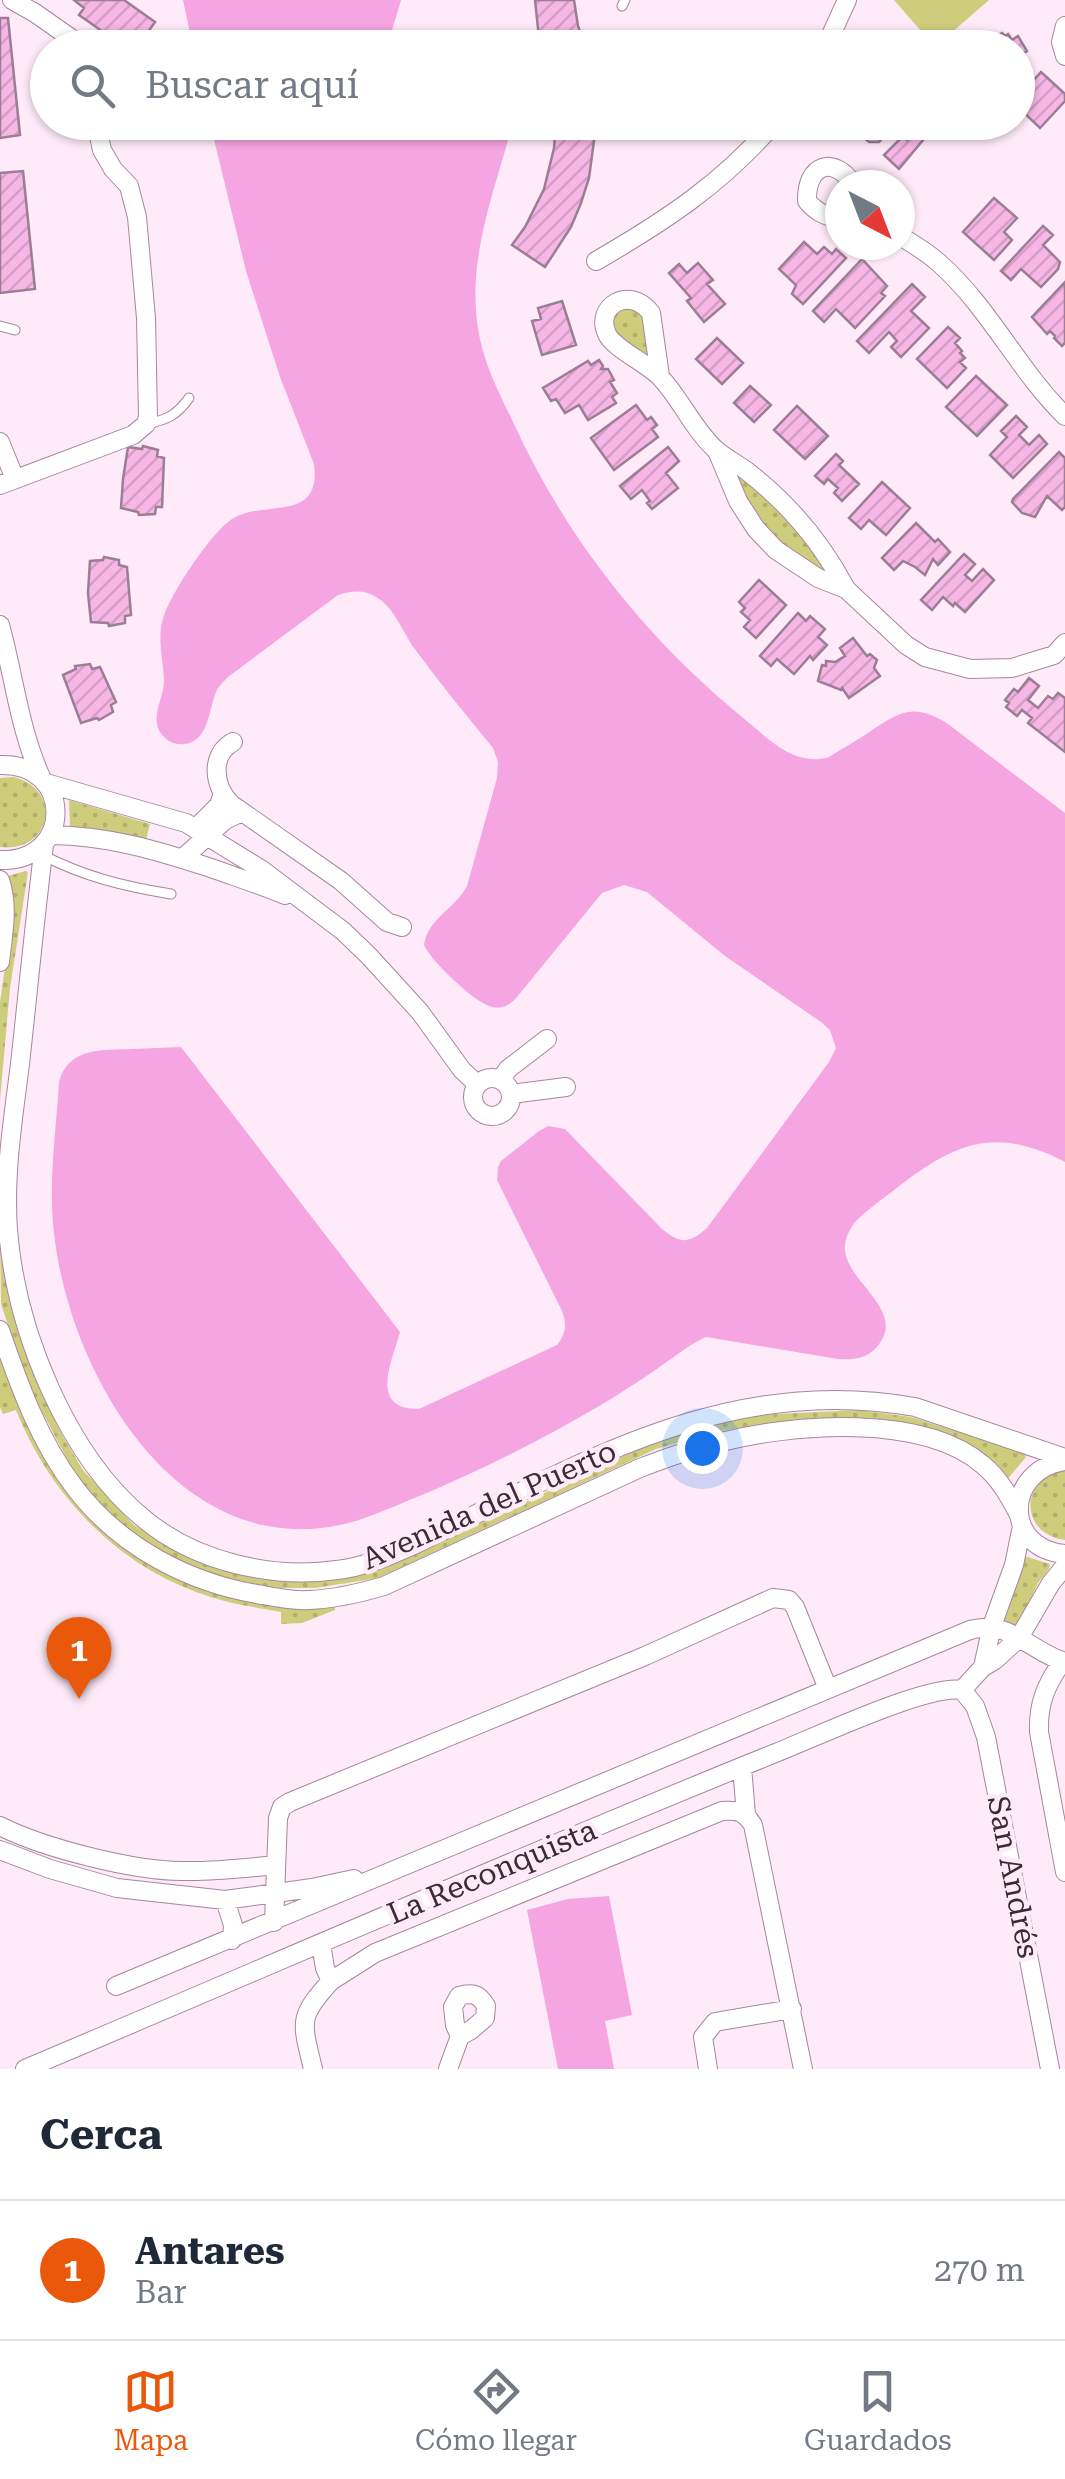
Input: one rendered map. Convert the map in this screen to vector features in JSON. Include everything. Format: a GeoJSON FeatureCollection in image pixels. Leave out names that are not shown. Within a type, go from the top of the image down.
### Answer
{"type":"FeatureCollection","features":[{"type":"Feature","properties":{"kind":"street"},"geometry":{"type":"LineString","coordinates":[[12,0],[59,30]]}},
{"type":"Feature","properties":{"kind":"street"},"geometry":{"type":"LineString","coordinates":[[833,30],[847,0]]}},
{"type":"Feature","properties":{"kind":"street"},"geometry":{"type":"LineString","coordinates":[[1065,26],[1060,42],[1065,56]]}},
{"type":"Feature","properties":{"kind":"street"},"geometry":{"type":"LineString","coordinates":[[0,442],[7,482],[133,435],[146,424],[146,318],[137,217],[128,186],[113,168],[100,140]]}},
{"type":"Feature","properties":{"kind":"street"},"geometry":{"type":"LineString","coordinates":[[596,261],[692,201],[759,140]]}},
{"type":"Feature","properties":{"kind":"street"},"geometry":{"type":"LineString","coordinates":[[825,216],[807,201],[808,180],[816,170],[828,166],[840,170]]}},
{"type":"Feature","properties":{"kind":"street"},"geometry":{"type":"LineString","coordinates":[[915,246],[955,279],[1065,416]]}},
{"type":"Feature","properties":{"kind":"street"},"geometry":{"type":"LineString","coordinates":[[660,376],[716,451],[738,501],[756,529],[776,550],[818,578],[846,589]]}},
{"type":"Feature","properties":{"kind":"street"},"geometry":{"type":"LineString","coordinates":[[716,451],[778,496],[830,559],[846,589],[924,657],[989,670],[1062,654]]}},
{"type":"Feature","properties":{"kind":"street"},"geometry":{"type":"LineString","coordinates":[[0,626],[20,717],[44,780]]}},
{"type":"Feature","properties":{"kind":"street"},"geometry":{"type":"LineString","coordinates":[[233,742],[222,750],[218,762],[217,782],[222,796],[341,881],[387,922],[402,927]]}},
{"type":"Feature","properties":{"kind":"street"},"geometry":{"type":"LineString","coordinates":[[0,765],[29,769],[44,780],[175,820],[202,832],[262,870],[343,931],[399,987],[477,1084]]}},
{"type":"Feature","properties":{"kind":"street","name":"Avenida del Puerto"},"geometry":{"type":"LineString","coordinates":[[44,780],[53,795],[56,822],[46,845],[7,1176],[8,1229],[16,1282],[54,1396],[84,1450],[128,1505],[163,1532],[204,1554],[257,1569],[309,1572],[349,1568],[416,1544],[634,1440],[727,1411],[807,1401],[916,1407],[1065,1460]]}},
{"type":"Feature","properties":{"kind":"street"},"geometry":{"type":"LineString","coordinates":[[183,858],[222,796]]}},
{"type":"Feature","properties":{"kind":"street"},"geometry":{"type":"LineString","coordinates":[[202,832],[242,812]]}},
{"type":"Feature","properties":{"kind":"street"},"geometry":{"type":"LineString","coordinates":[[269,830],[290,822]]}},
{"type":"Feature","properties":{"kind":"street"},"geometry":{"type":"LineString","coordinates":[[0,860],[32,855],[46,845],[123,841],[270,888],[313,908]]}},
{"type":"Feature","properties":{"kind":"street"},"geometry":{"type":"LineString","coordinates":[[0,880],[6,914],[0,962]]}},
{"type":"Feature","properties":{"kind":"street"},"geometry":{"type":"LineString","coordinates":[[547,1039],[508,1070],[506,1087],[509,1106],[505,1111],[486,1116],[473,1102],[477,1084],[488,1078],[506,1087],[566,1086]]}},
{"type":"Feature","properties":{"kind":"street","name":"Avenida del Puerto"},"geometry":{"type":"LineString","coordinates":[[0,1330],[40,1432],[74,1486],[98,1514],[132,1543],[171,1566],[223,1587],[254,1594],[307,1600],[384,1586],[640,1468],[719,1442],[804,1428],[871,1428],[950,1445],[967,1453],[996,1477],[1021,1520]]}},
{"type":"Feature","properties":{"kind":"street"},"geometry":{"type":"LineString","coordinates":[[984,1666],[992,1626],[1014,1566],[1023,1488],[1040,1468],[1065,1460]]}},
{"type":"Feature","properties":{"kind":"street"},"geometry":{"type":"LineString","coordinates":[[1021,1520],[1038,1546],[1065,1554]]}},
{"type":"Feature","properties":{"kind":"street"},"geometry":{"type":"LineString","coordinates":[[962,1690],[1019,1638],[1065,1566]]}},
{"type":"Feature","properties":{"kind":"street"},"geometry":{"type":"LineString","coordinates":[[274,1922],[278,1818],[290,1802],[646,1656],[773,1598],[789,1600],[795,1607],[828,1689]]}},
{"type":"Feature","properties":{"kind":"street"},"geometry":{"type":"LineString","coordinates":[[116,1986],[956,1635],[992,1626],[1063,1662],[1048,1682],[1038,1716],[1065,1872]]}},
{"type":"Feature","properties":{"kind":"street","name":"La Reconquista"},"geometry":{"type":"LineString","coordinates":[[25,2069],[742,1766],[906,1701],[944,1689],[962,1690]]}},
{"type":"Feature","properties":{"kind":"street","name":"San Andrés"},"geometry":{"type":"LineString","coordinates":[[962,1690],[975,1706],[986,1737],[1050,2069]]}},
{"type":"Feature","properties":{"kind":"street"},"geometry":{"type":"LineString","coordinates":[[742,1766],[746,1815]]}},
{"type":"Feature","properties":{"kind":"street"},"geometry":{"type":"LineString","coordinates":[[313,2069],[304,2029],[305,2014],[331,1981],[375,1953],[722,1811],[738,1810],[753,1825],[803,2069]]}},
{"type":"Feature","properties":{"kind":"street"},"geometry":{"type":"LineString","coordinates":[[0,1826],[70,1850],[142,1867],[178,1872],[276,1866]]}},
{"type":"Feature","properties":{"kind":"street"},"geometry":{"type":"LineString","coordinates":[[0,1850],[117,1888],[224,1900],[398,1869]]}},
{"type":"Feature","properties":{"kind":"street"},"geometry":{"type":"LineString","coordinates":[[224,1900],[232,1940]]}},
{"type":"Feature","properties":{"kind":"street"},"geometry":{"type":"LineString","coordinates":[[320,1944],[331,1981]]}},
{"type":"Feature","properties":{"kind":"street"},"geometry":{"type":"LineString","coordinates":[[708,2069],[704,2037],[715,2022],[792,2009]]}},
{"type":"Feature","properties":{"kind":"street"},"geometry":{"type":"LineString","coordinates":[[448,2069],[460,2036]]}},
{"type":"Feature","properties":{"kind":"lane"},"geometry":{"type":"LineString","coordinates":[[0,326],[15,330]]}},
{"type":"Feature","properties":{"kind":"lane"},"geometry":{"type":"LineString","coordinates":[[146,424],[177,414],[189,398]]}},
{"type":"Feature","properties":{"kind":"lane"},"geometry":{"type":"LineString","coordinates":[[46,845],[92,878],[170,894]]}},
{"type":"Feature","properties":{"kind":"shaded area"},"geometry":{"type":"Polygon","coordinates":[[[183,0],[401,0],[392,30],[189,30],[183,0]]]}},
{"type":"Feature","properties":{"kind":"shaded area"},"geometry":{"type":"Polygon","coordinates":[[[894,0],[989,0],[955,30],[920,30],[894,0]]]}},
{"type":"Feature","properties":{"kind":"shaded area"},"geometry":{"type":"Polygon","coordinates":[[[214,140],[508,140],[478,262],[476,313],[480,339],[494,382],[535,466],[558,507],[611,583],[706,686],[791,754],[827,758],[898,715],[925,713],[948,724],[1065,813],[1065,1162],[1018,1144],[977,1144],[939,1159],[855,1222],[847,1235],[845,1251],[886,1323],[884,1336],[875,1349],[858,1358],[838,1359],[706,1337],[589,1412],[476,1471],[359,1520],[297,1529],[240,1518],[190,1491],[147,1452],[112,1402],[84,1347],[65,1289],[52,1214],[59,1082],[70,1062],[99,1051],[181,1047],[400,1332],[389,1370],[388,1393],[403,1407],[419,1409],[557,1345],[564,1333],[562,1311],[497,1180],[501,1161],[548,1126],[565,1129],[662,1229],[679,1239],[690,1239],[707,1228],[836,1048],[830,1030],[821,1022],[725,956],[647,892],[624,885],[602,893],[508,1005],[489,1006],[453,979],[424,945],[436,921],[467,886],[498,762],[493,748],[414,648],[393,613],[371,594],[338,595],[228,677],[218,688],[204,729],[193,741],[174,743],[159,730],[157,716],[164,686],[161,626],[182,580],[213,537],[232,519],[300,502],[309,495],[314,483],[314,464],[280,377],[246,271],[214,140]]]}},
{"type":"Feature","properties":{"kind":"shaded area"},"geometry":{"type":"Polygon","coordinates":[[[625,303],[643,312],[652,355],[645,359],[612,335],[609,327],[614,309],[625,303]]]}},
{"type":"Feature","properties":{"kind":"shaded area"},"geometry":{"type":"Polygon","coordinates":[[[735,477],[774,502],[827,569],[824,572],[809,565],[761,527],[735,477]]]}},
{"type":"Feature","properties":{"kind":"shaded area"},"geometry":{"type":"Polygon","coordinates":[[[13,777],[40,794],[45,819],[31,840],[0,847],[0,778],[13,777]]]}},
{"type":"Feature","properties":{"kind":"shaded area"},"geometry":{"type":"Polygon","coordinates":[[[69,800],[150,824],[146,840],[70,827],[69,800]]]}},
{"type":"Feature","properties":{"kind":"shaded area"},"geometry":{"type":"Polygon","coordinates":[[[28,872],[10,988],[0,1100],[0,1002],[11,926],[5,877],[28,872]]]}},
{"type":"Feature","properties":{"kind":"shaded area"},"geometry":{"type":"Polygon","coordinates":[[[0,1234],[9,1300],[36,1381],[83,1470],[134,1525],[194,1560],[240,1575],[314,1580],[417,1552],[652,1443],[757,1415],[859,1410],[911,1417],[1025,1453],[1026,1457],[1007,1480],[973,1449],[818,1420],[761,1424],[710,1433],[656,1449],[378,1578],[315,1588],[241,1583],[192,1567],[153,1548],[102,1506],[76,1476],[28,1385],[1,1304],[0,1234]]]}},
{"type":"Feature","properties":{"kind":"shaded area"},"geometry":{"type":"Polygon","coordinates":[[[0,1356],[23,1417],[51,1466],[138,1557],[207,1592],[271,1605],[335,1605],[335,1610],[302,1623],[281,1624],[281,1612],[205,1595],[143,1566],[115,1546],[90,1524],[48,1471],[16,1410],[3,1414],[0,1356]]]}},
{"type":"Feature","properties":{"kind":"shaded area"},"geometry":{"type":"Polygon","coordinates":[[[1065,1471],[1065,1540],[1039,1528],[1030,1505],[1039,1483],[1065,1471]]]}},
{"type":"Feature","properties":{"kind":"shaded area"},"geometry":{"type":"Polygon","coordinates":[[[1021,1555],[1050,1564],[1016,1626],[1002,1623],[1021,1555]]]}},
{"type":"Feature","properties":{"kind":"shaded area"},"geometry":{"type":"Polygon","coordinates":[[[609,1896],[632,2015],[605,2021],[614,2069],[558,2069],[527,1910],[568,1899],[609,1896]]]}},
{"type":"Feature","properties":{"kind":"building"},"geometry":{"type":"Polygon","coordinates":[[[74,0],[124,0],[155,22],[149,30],[100,30],[79,15],[84,8],[74,0]]]}},
{"type":"Feature","properties":{"kind":"building"},"geometry":{"type":"Polygon","coordinates":[[[535,0],[574,0],[579,30],[538,30],[535,0]]]}},
{"type":"Feature","properties":{"kind":"building"},"geometry":{"type":"Polygon","coordinates":[[[0,18],[8,18],[20,135],[0,138],[0,18]]]}},
{"type":"Feature","properties":{"kind":"building"},"geometry":{"type":"Polygon","coordinates":[[[1041,72],[1065,94],[1065,101],[1040,128],[1035,123],[1035,79],[1041,72]]]}},
{"type":"Feature","properties":{"kind":"building"},"geometry":{"type":"Polygon","coordinates":[[[555,140],[594,140],[581,203],[571,227],[545,267],[512,245],[544,189],[555,140]]]}},
{"type":"Feature","properties":{"kind":"building"},"geometry":{"type":"Polygon","coordinates":[[[899,140],[923,140],[899,169],[884,155],[899,140]]]}},
{"type":"Feature","properties":{"kind":"building"},"geometry":{"type":"Polygon","coordinates":[[[23,171],[35,289],[0,293],[0,173],[23,171]]]}},
{"type":"Feature","properties":{"kind":"building"},"geometry":{"type":"Polygon","coordinates":[[[994,198],[1017,218],[1004,232],[1012,240],[994,260],[963,232],[994,198]]]}},
{"type":"Feature","properties":{"kind":"building"},"geometry":{"type":"Polygon","coordinates":[[[1043,226],[1053,235],[1043,245],[1060,262],[1058,269],[1041,287],[1021,269],[1011,280],[1001,271],[1043,226]]]}},
{"type":"Feature","properties":{"kind":"building"},"geometry":{"type":"Polygon","coordinates":[[[804,242],[817,254],[824,247],[825,260],[844,260],[803,304],[792,294],[796,285],[779,269],[804,242]]]}},
{"type":"Feature","properties":{"kind":"building"},"geometry":{"type":"Polygon","coordinates":[[[861,260],[887,286],[881,293],[885,296],[855,328],[836,309],[824,322],[813,311],[861,260]]]}},
{"type":"Feature","properties":{"kind":"building"},"geometry":{"type":"Polygon","coordinates":[[[698,263],[713,280],[707,284],[725,304],[704,322],[687,301],[691,298],[669,273],[679,264],[687,273],[698,263]]]}},
{"type":"Feature","properties":{"kind":"building"},"geometry":{"type":"Polygon","coordinates":[[[1065,282],[1065,343],[1062,346],[1032,317],[1065,282]]]}},
{"type":"Feature","properties":{"kind":"building"},"geometry":{"type":"Polygon","coordinates":[[[912,284],[925,297],[911,311],[929,328],[901,357],[891,347],[897,341],[889,332],[869,353],[857,341],[912,284]]]}},
{"type":"Feature","properties":{"kind":"building"},"geometry":{"type":"Polygon","coordinates":[[[562,301],[576,345],[542,355],[532,321],[541,319],[538,308],[562,301]]]}},
{"type":"Feature","properties":{"kind":"building"},"geometry":{"type":"Polygon","coordinates":[[[948,327],[960,338],[955,343],[962,351],[965,358],[960,362],[966,368],[947,388],[917,359],[948,327]]]}},
{"type":"Feature","properties":{"kind":"building"},"geometry":{"type":"Polygon","coordinates":[[[717,338],[743,363],[722,384],[696,359],[717,338]]]}},
{"type":"Feature","properties":{"kind":"building"},"geometry":{"type":"Polygon","coordinates":[[[599,360],[601,369],[608,369],[614,380],[610,382],[617,393],[612,397],[616,403],[588,420],[579,405],[565,413],[556,399],[551,401],[543,388],[588,361],[591,365],[599,360]]]}},
{"type":"Feature","properties":{"kind":"building"},"geometry":{"type":"Polygon","coordinates":[[[976,376],[1007,405],[977,436],[946,407],[976,376]]]}},
{"type":"Feature","properties":{"kind":"building"},"geometry":{"type":"Polygon","coordinates":[[[750,386],[771,405],[754,422],[734,403],[750,386]]]}},
{"type":"Feature","properties":{"kind":"building"},"geometry":{"type":"Polygon","coordinates":[[[636,405],[647,420],[651,417],[657,425],[652,429],[658,437],[614,470],[591,438],[636,405]]]}},
{"type":"Feature","properties":{"kind":"building"},"geometry":{"type":"Polygon","coordinates":[[[797,406],[828,436],[805,459],[774,430],[797,406]]]}},
{"type":"Feature","properties":{"kind":"building"},"geometry":{"type":"Polygon","coordinates":[[[1016,416],[1027,427],[1019,435],[1029,445],[1039,435],[1047,444],[1013,478],[990,455],[1007,437],[1001,431],[1016,416]]]}},
{"type":"Feature","properties":{"kind":"building"},"geometry":{"type":"Polygon","coordinates":[[[128,447],[158,450],[157,456],[164,458],[162,507],[156,507],[155,514],[139,515],[121,508],[128,447]]]}},
{"type":"Feature","properties":{"kind":"building"},"geometry":{"type":"Polygon","coordinates":[[[668,447],[679,461],[666,473],[678,488],[652,509],[642,490],[631,499],[620,486],[668,447]]]}},
{"type":"Feature","properties":{"kind":"building"},"geometry":{"type":"Polygon","coordinates":[[[1059,452],[1065,458],[1065,507],[1062,510],[1047,496],[1035,517],[1022,513],[1013,499],[1059,452]]]}},
{"type":"Feature","properties":{"kind":"building"},"geometry":{"type":"Polygon","coordinates":[[[836,454],[843,461],[839,465],[859,484],[842,501],[834,493],[838,488],[828,479],[824,484],[815,476],[836,454]]]}},
{"type":"Feature","properties":{"kind":"building"},"geometry":{"type":"Polygon","coordinates":[[[882,482],[910,508],[886,535],[869,520],[861,529],[849,518],[882,482]]]}},
{"type":"Feature","properties":{"kind":"building"},"geometry":{"type":"Polygon","coordinates":[[[916,523],[950,552],[938,565],[933,559],[925,575],[903,561],[894,570],[882,558],[916,523]]]}},
{"type":"Feature","properties":{"kind":"building"},"geometry":{"type":"Polygon","coordinates":[[[964,554],[975,564],[965,575],[972,581],[983,569],[994,580],[965,612],[943,597],[932,610],[921,600],[964,554]]]}},
{"type":"Feature","properties":{"kind":"building"},"geometry":{"type":"Polygon","coordinates":[[[104,557],[119,560],[119,565],[127,567],[131,615],[125,616],[125,623],[109,626],[91,622],[90,561],[104,557]]]}},
{"type":"Feature","properties":{"kind":"building"},"geometry":{"type":"Polygon","coordinates":[[[759,580],[786,605],[756,638],[744,627],[750,620],[741,612],[745,608],[739,602],[759,580]]]}},
{"type":"Feature","properties":{"kind":"building"},"geometry":{"type":"Polygon","coordinates":[[[798,613],[806,621],[810,616],[825,629],[818,637],[827,645],[794,674],[777,659],[771,666],[760,656],[798,613]]]}},
{"type":"Feature","properties":{"kind":"building"},"geometry":{"type":"Polygon","coordinates":[[[853,638],[867,656],[877,660],[874,668],[880,676],[849,698],[842,688],[818,681],[822,665],[845,656],[840,648],[853,638]]]}},
{"type":"Feature","properties":{"kind":"building"},"geometry":{"type":"Polygon","coordinates":[[[90,664],[92,669],[100,667],[116,702],[111,705],[113,712],[99,720],[81,723],[63,675],[75,666],[90,664]]]}},
{"type":"Feature","properties":{"kind":"building"},"geometry":{"type":"Polygon","coordinates":[[[1029,678],[1039,686],[1028,700],[1038,708],[1048,696],[1053,699],[1058,693],[1065,698],[1065,752],[1028,723],[1032,718],[1022,710],[1017,716],[1006,707],[1009,703],[1005,700],[1029,678]]]}},
{"type":"Feature","properties":{"kind":"place","name":"Antares"},"geometry":{"type":"Point","coordinates":[79,1699]}}]}
